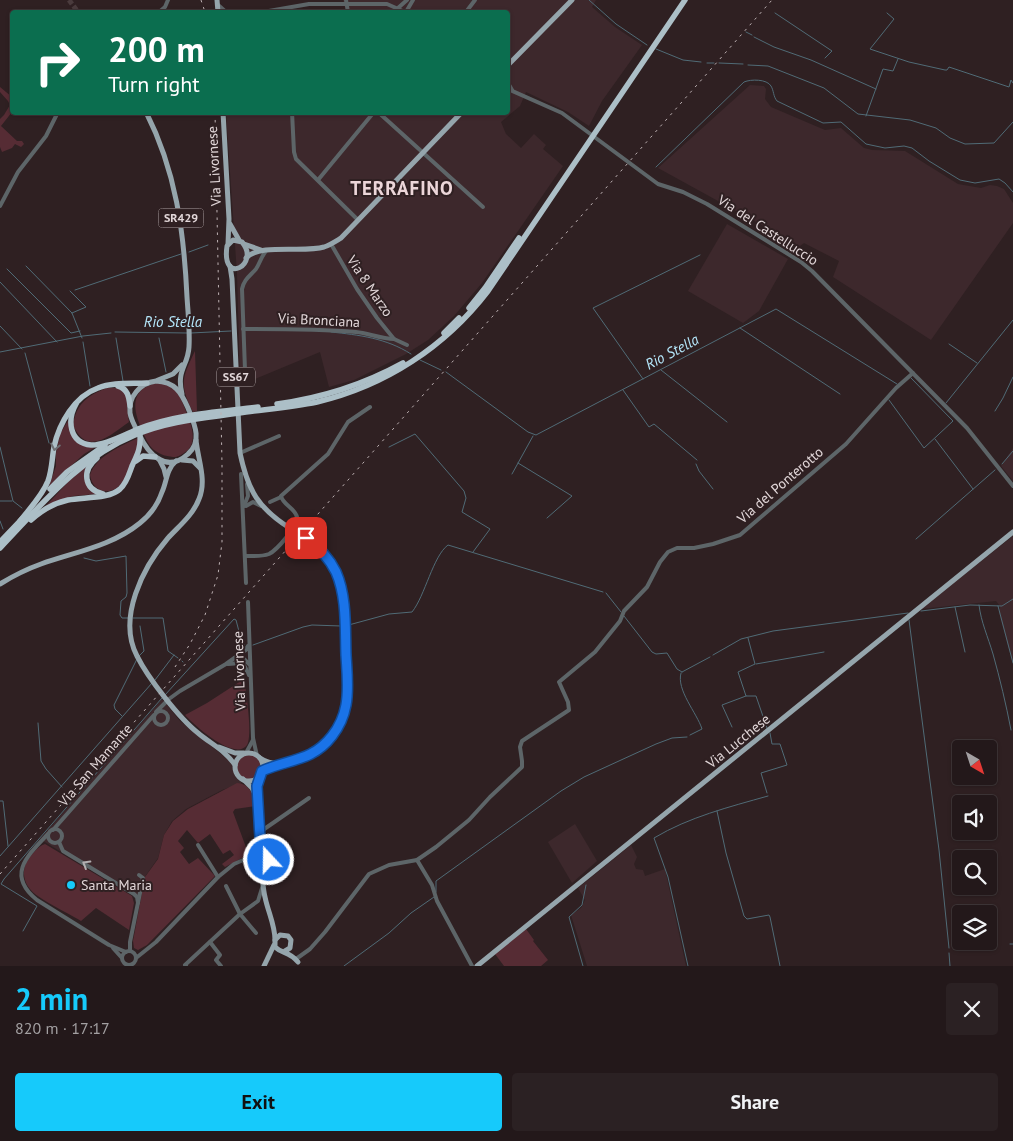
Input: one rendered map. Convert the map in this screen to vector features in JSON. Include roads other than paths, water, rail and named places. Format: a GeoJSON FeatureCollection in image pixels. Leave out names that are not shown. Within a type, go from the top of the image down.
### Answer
{"type":"FeatureCollection","features":[{"type":"Feature","properties":{"kind":"highway"},"geometry":{"type":"LineString","coordinates":[[0,548],[67,478],[88,460],[139,429],[177,418],[336,395],[407,361],[441,336],[469,308],[494,275],[681,0]]}},
{"type":"Feature","properties":{"kind":"highway"},"geometry":{"type":"LineString","coordinates":[[76,404],[70,417],[70,426],[74,435],[89,445],[99,444],[187,420],[296,405],[336,395],[375,382],[411,363],[453,330],[480,302],[685,0]]}},
{"type":"Feature","properties":{"kind":"highway"},"geometry":{"type":"LineString","coordinates":[[20,521],[46,486],[51,472],[58,435],[64,421],[76,404],[90,392],[111,385],[150,382]]}},
{"type":"Feature","properties":{"kind":"highway"},"geometry":{"type":"LineString","coordinates":[[111,385],[125,390],[129,396],[130,406]]}},
{"type":"Feature","properties":{"kind":"highway"},"geometry":{"type":"LineString","coordinates":[[12,535],[34,517],[58,503],[107,495],[115,493],[120,489],[126,481],[140,448],[133,434]]}},
{"type":"Feature","properties":{"kind":"highway"},"geometry":{"type":"LineString","coordinates":[[0,542],[68,472],[98,449],[133,434]]}},
{"type":"Feature","properties":{"kind":"highway"},"geometry":{"type":"LineString","coordinates":[[107,495],[97,492],[91,487],[87,479],[87,471],[93,461],[119,442]]}},
{"type":"Feature","properties":{"kind":"highway"},"geometry":{"type":"LineString","coordinates":[[133,464],[141,456],[157,458]]}},
{"type":"Feature","properties":{"kind":"main road"},"geometry":{"type":"LineString","coordinates":[[510,63],[572,0]]}},
{"type":"Feature","properties":{"kind":"main road","name":"SR429"},"geometry":{"type":"LineString","coordinates":[[147,115],[162,148],[178,200],[185,258],[188,331],[188,350],[180,380],[182,394]]}},
{"type":"Feature","properties":{"kind":"main road","name":"Via Livornese"},"geometry":{"type":"LineString","coordinates":[[223,115],[229,219],[228,244],[226,248],[232,280],[240,453],[244,476]]}},
{"type":"Feature","properties":{"kind":"main road"},"geometry":{"type":"LineString","coordinates":[[230,266],[234,269],[244,265],[246,258],[251,253],[313,249],[331,244],[341,238],[459,115]]}},
{"type":"Feature","properties":{"kind":"main road","name":"Via Livornese"},"geometry":{"type":"LineString","coordinates":[[229,219],[234,232],[242,242],[246,258]]}},
{"type":"Feature","properties":{"kind":"main road"},"geometry":{"type":"LineString","coordinates":[[228,244],[233,240],[261,251]]}},
{"type":"Feature","properties":{"kind":"main road"},"geometry":{"type":"LineString","coordinates":[[232,280],[239,268]]}},
{"type":"Feature","properties":{"kind":"main road"},"geometry":{"type":"LineString","coordinates":[[184,363],[171,375],[150,382],[134,394],[130,406],[133,434],[157,458],[166,461],[193,461],[201,470]]}},
{"type":"Feature","properties":{"kind":"main road"},"geometry":{"type":"LineString","coordinates":[[150,382],[171,384],[182,394],[195,427],[202,486],[196,506],[160,548],[135,595],[130,612],[129,626],[134,649],[146,671],[187,723],[224,753],[235,766],[237,773],[258,797]]}},
{"type":"Feature","properties":{"kind":"main road"},"geometry":{"type":"LineString","coordinates":[[0,584],[34,566],[98,546],[128,532],[145,519],[153,509],[162,495],[170,468],[190,452],[196,440]]}},
{"type":"Feature","properties":{"kind":"main road"},"geometry":{"type":"LineString","coordinates":[[157,458],[164,469],[166,478]]}},
{"type":"Feature","properties":{"kind":"main road","name":"SS67"},"geometry":{"type":"LineString","coordinates":[[244,476],[252,493],[263,508],[290,529]]}},
{"type":"Feature","properties":{"kind":"main road","name":"Via Lucchese"},"geometry":{"type":"LineString","coordinates":[[477,966],[1013,532]]}},
{"type":"Feature","properties":{"kind":"main road"},"geometry":{"type":"LineString","coordinates":[[212,744],[235,753],[245,753],[259,757],[267,763],[277,764],[300,760],[315,752],[332,736],[340,724],[347,697],[342,592],[336,573],[324,553],[306,538]]}},
{"type":"Feature","properties":{"kind":"main road","name":"Via Livornese"},"geometry":{"type":"LineString","coordinates":[[235,766],[238,758],[245,753]]}},
{"type":"Feature","properties":{"kind":"main road","name":"Via Livornese"},"geometry":{"type":"LineString","coordinates":[[259,757],[262,763],[257,786],[260,843],[254,858],[260,867],[275,942]]}},
{"type":"Feature","properties":{"kind":"main road"},"geometry":{"type":"LineString","coordinates":[[243,779],[252,780],[277,764]]}},
{"type":"Feature","properties":{"kind":"main road","name":"Via Livornese"},"geometry":{"type":"LineString","coordinates":[[260,835],[270,856],[262,875]]}},
{"type":"Feature","properties":{"kind":"main road"},"geometry":{"type":"LineString","coordinates":[[255,852],[262,848],[266,850]]}},
{"type":"Feature","properties":{"kind":"main road"},"geometry":{"type":"LineString","coordinates":[[256,862],[262,864],[267,862]]}},
{"type":"Feature","properties":{"kind":"main road","name":"Via Livornese"},"geometry":{"type":"LineString","coordinates":[[272,921],[278,930],[291,940],[291,946],[298,962]]}},
{"type":"Feature","properties":{"kind":"main road"},"geometry":{"type":"LineString","coordinates":[[264,966],[275,942],[280,935],[286,935]]}},
{"type":"Feature","properties":{"kind":"main road"},"geometry":{"type":"LineString","coordinates":[[275,942],[277,949],[285,951],[298,962]]}},
{"type":"Feature","properties":{"kind":"main road"},"geometry":{"type":"LineString","coordinates":[[285,951],[291,946]]}},
{"type":"Feature","properties":{"kind":"street"},"geometry":{"type":"LineString","coordinates":[[398,8],[408,0]]}},
{"type":"Feature","properties":{"kind":"street"},"geometry":{"type":"LineString","coordinates":[[468,10],[476,0]]}},
{"type":"Feature","properties":{"kind":"street"},"geometry":{"type":"LineString","coordinates":[[274,10],[309,4],[346,2],[390,4],[402,10]]}},
{"type":"Feature","properties":{"kind":"street","name":"Via del Castelluccio"},"geometry":{"type":"LineString","coordinates":[[510,89],[557,110],[658,184],[683,192],[707,204],[801,262],[967,428],[1013,486]]}},
{"type":"Feature","properties":{"kind":"street"},"geometry":{"type":"LineString","coordinates":[[0,206],[18,172],[46,136],[56,115]]}},
{"type":"Feature","properties":{"kind":"street"},"geometry":{"type":"LineString","coordinates":[[292,115],[295,157],[358,220]]}},
{"type":"Feature","properties":{"kind":"street"},"geometry":{"type":"LineString","coordinates":[[318,180],[372,115]]}},
{"type":"Feature","properties":{"kind":"street"},"geometry":{"type":"LineString","coordinates":[[381,115],[483,208]]}},
{"type":"Feature","properties":{"kind":"street","name":"Via 8 Marzo"},"geometry":{"type":"LineString","coordinates":[[331,244],[357,289],[394,339]]}},
{"type":"Feature","properties":{"kind":"street"},"geometry":{"type":"LineString","coordinates":[[260,258],[261,251]]}},
{"type":"Feature","properties":{"kind":"street"},"geometry":{"type":"LineString","coordinates":[[245,370],[242,286],[245,280],[257,268],[261,251]]}},
{"type":"Feature","properties":{"kind":"street","name":"Via Bronciana"},"geometry":{"type":"LineString","coordinates":[[243,329],[284,328],[346,331],[394,339],[407,345]]}},
{"type":"Feature","properties":{"kind":"street","name":"Via del Ponterotto"},"geometry":{"type":"LineString","coordinates":[[416,860],[436,847],[469,820],[520,769],[522,761],[520,747],[522,741],[569,710],[568,702],[559,682],[595,652],[620,621],[624,611],[647,587],[660,562],[668,552],[677,548],[704,546],[740,535],[846,444],[896,388],[913,373]]}},
{"type":"Feature","properties":{"kind":"street"},"geometry":{"type":"LineString","coordinates":[[270,502],[281,497],[300,477],[328,454],[348,422],[370,407]]}},
{"type":"Feature","properties":{"kind":"street"},"geometry":{"type":"LineString","coordinates":[[240,453],[279,436]]}},
{"type":"Feature","properties":{"kind":"street","name":"Via Livornese"},"geometry":{"type":"LineString","coordinates":[[243,510],[248,496],[244,476]]}},
{"type":"Feature","properties":{"kind":"street","name":"Via Livornese"},"geometry":{"type":"LineString","coordinates":[[244,476],[243,510],[246,583]]}},
{"type":"Feature","properties":{"kind":"street"},"geometry":{"type":"LineString","coordinates":[[245,556],[261,556],[271,553],[294,527],[297,520],[296,514],[281,497]]}},
{"type":"Feature","properties":{"kind":"street"},"geometry":{"type":"LineString","coordinates":[[243,510],[248,504],[253,502],[263,508]]}},
{"type":"Feature","properties":{"kind":"street","name":"Via Livornese"},"geometry":{"type":"LineString","coordinates":[[248,602],[253,738],[259,757]]}},
{"type":"Feature","properties":{"kind":"street"},"geometry":{"type":"LineString","coordinates":[[167,715],[162,711],[155,714],[155,721],[160,724],[165,723],[168,719],[166,702],[180,691],[226,664],[247,649],[250,644]]}},
{"type":"Feature","properties":{"kind":"street"},"geometry":{"type":"LineString","coordinates":[[236,657],[244,659],[250,665]]}},
{"type":"Feature","properties":{"kind":"street"},"geometry":{"type":"LineString","coordinates":[[226,664],[235,663],[243,665],[251,683]]}},
{"type":"Feature","properties":{"kind":"street","name":"Via San Mamante"},"geometry":{"type":"LineString","coordinates":[[52,830],[166,702]]}},
{"type":"Feature","properties":{"kind":"street","name":"Via San Mamante"},"geometry":{"type":"LineString","coordinates":[[144,727],[160,724]]}},
{"type":"Feature","properties":{"kind":"street","name":"Via Livornese"},"geometry":{"type":"LineString","coordinates":[[245,753],[253,738]]}},
{"type":"Feature","properties":{"kind":"street"},"geometry":{"type":"LineString","coordinates":[[260,835],[309,798]]}},
{"type":"Feature","properties":{"kind":"street"},"geometry":{"type":"LineString","coordinates":[[63,819],[59,842],[64,851],[134,894],[138,902]]}},
{"type":"Feature","properties":{"kind":"street"},"geometry":{"type":"LineString","coordinates":[[60,833],[57,830],[52,830],[26,859],[21,877],[27,892],[109,944],[130,952],[146,950]]}},
{"type":"Feature","properties":{"kind":"street"},"geometry":{"type":"LineString","coordinates":[[48,834],[48,839],[51,842]]}},
{"type":"Feature","properties":{"kind":"street"},"geometry":{"type":"LineString","coordinates":[[39,843],[59,842]]}},
{"type":"Feature","properties":{"kind":"street"},"geometry":{"type":"LineString","coordinates":[[198,845],[218,877]]}},
{"type":"Feature","properties":{"kind":"street"},"geometry":{"type":"LineString","coordinates":[[130,963],[146,950],[218,877],[255,852]]}},
{"type":"Feature","properties":{"kind":"street"},"geometry":{"type":"LineString","coordinates":[[242,861],[251,860],[256,862]]}},
{"type":"Feature","properties":{"kind":"street"},"geometry":{"type":"LineString","coordinates":[[298,962],[320,938],[369,874],[388,865],[416,860],[432,885],[437,901],[472,966]]}},
{"type":"Feature","properties":{"kind":"street"},"geometry":{"type":"LineString","coordinates":[[130,963],[130,942],[143,878],[139,874]]}},
{"type":"Feature","properties":{"kind":"street"},"geometry":{"type":"LineString","coordinates":[[186,966],[240,914],[255,904],[260,898],[263,883]]}},
{"type":"Feature","properties":{"kind":"street"},"geometry":{"type":"LineString","coordinates":[[226,886],[240,914],[256,933]]}},
{"type":"Feature","properties":{"kind":"street"},"geometry":{"type":"LineString","coordinates":[[255,904],[261,903],[267,907]]}},
{"type":"Feature","properties":{"kind":"street"},"geometry":{"type":"LineString","coordinates":[[210,942],[220,955],[216,960],[221,966]]}},
{"type":"Feature","properties":{"kind":"street"},"geometry":{"type":"LineString","coordinates":[[109,944],[130,963]]}},
{"type":"Feature","properties":{"kind":"street"},"geometry":{"type":"LineString","coordinates":[[130,952],[130,963]]}},
{"type":"Feature","properties":{"kind":"waterway"},"geometry":{"type":"LineString","coordinates":[[589,0],[616,24],[647,45]]}},
{"type":"Feature","properties":{"kind":"waterway"},"geometry":{"type":"LineString","coordinates":[[775,13],[832,51],[825,58]]}},
{"type":"Feature","properties":{"kind":"waterway"},"geometry":{"type":"LineString","coordinates":[[887,13],[894,19],[870,49],[909,62],[945,70],[949,67],[1009,87],[1011,80],[1013,83]]}},
{"type":"Feature","properties":{"kind":"waterway"},"geometry":{"type":"LineString","coordinates":[[746,32],[752,35]]}},
{"type":"Feature","properties":{"kind":"waterway"},"geometry":{"type":"LineString","coordinates":[[754,37],[876,89]]}},
{"type":"Feature","properties":{"kind":"waterway"},"geometry":{"type":"LineString","coordinates":[[656,49],[683,60],[701,62]]}},
{"type":"Feature","properties":{"kind":"waterway"},"geometry":{"type":"LineString","coordinates":[[866,116],[883,69],[893,71],[898,59]]}},
{"type":"Feature","properties":{"kind":"waterway"},"geometry":{"type":"LineString","coordinates":[[707,63],[714,63]]}},
{"type":"Feature","properties":{"kind":"waterway"},"geometry":{"type":"LineString","coordinates":[[719,63],[743,64]]}},
{"type":"Feature","properties":{"kind":"waterway"},"geometry":{"type":"LineString","coordinates":[[748,65],[768,66],[824,88],[858,114],[910,120],[936,128],[950,138],[965,144],[994,143],[1013,122]]}},
{"type":"Feature","properties":{"kind":"waterway"},"geometry":{"type":"LineString","coordinates":[[656,167],[744,82],[759,80],[769,84],[777,101],[823,123],[841,122],[866,144],[885,148],[904,146],[912,148],[960,180],[975,183],[999,179],[1013,192]]}},
{"type":"Feature","properties":{"kind":"waterway"},"geometry":{"type":"LineString","coordinates":[[189,252],[208,245]]}},
{"type":"Feature","properties":{"kind":"waterway"},"geometry":{"type":"LineString","coordinates":[[75,290],[181,254]]}},
{"type":"Feature","properties":{"kind":"waterway"},"geometry":{"type":"LineString","coordinates":[[643,379],[593,308],[700,255]]}},
{"type":"Feature","properties":{"kind":"waterway"},"geometry":{"type":"LineString","coordinates":[[26,266],[72,313],[82,338]]}},
{"type":"Feature","properties":{"kind":"waterway"},"geometry":{"type":"LineString","coordinates":[[7,269],[71,333],[80,331]]}},
{"type":"Feature","properties":{"kind":"waterway"},"geometry":{"type":"LineString","coordinates":[[0,282],[57,342]]}},
{"type":"Feature","properties":{"kind":"waterway"},"geometry":{"type":"LineString","coordinates":[[70,291],[86,307],[72,313]]}},
{"type":"Feature","properties":{"kind":"waterway","name":"Rio Stella"},"geometry":{"type":"LineString","coordinates":[[446,372],[528,432],[536,435],[776,309],[897,384]]}},
{"type":"Feature","properties":{"kind":"waterway","name":"Rio Stella"},"geometry":{"type":"LineString","coordinates":[[946,403],[1013,320]]}},
{"type":"Feature","properties":{"kind":"waterway"},"geometry":{"type":"LineString","coordinates":[[0,326],[22,349]]}},
{"type":"Feature","properties":{"kind":"waterway"},"geometry":{"type":"LineString","coordinates":[[740,328],[840,394]]}},
{"type":"Feature","properties":{"kind":"waterway","name":"Rio Stella"},"geometry":{"type":"LineString","coordinates":[[191,333],[231,331]]}},
{"type":"Feature","properties":{"kind":"waterway","name":"Rio Stella"},"geometry":{"type":"LineString","coordinates":[[115,332],[187,333]]}},
{"type":"Feature","properties":{"kind":"waterway","name":"Rio Stella"},"geometry":{"type":"LineString","coordinates":[[331,332],[382,341],[411,354]]}},
{"type":"Feature","properties":{"kind":"waterway","name":"Rio Stella"},"geometry":{"type":"LineString","coordinates":[[0,352],[83,336],[111,333]]}},
{"type":"Feature","properties":{"kind":"waterway"},"geometry":{"type":"LineString","coordinates":[[116,338],[123,381]]}},
{"type":"Feature","properties":{"kind":"waterway"},"geometry":{"type":"LineString","coordinates":[[159,338],[166,372]]}},
{"type":"Feature","properties":{"kind":"waterway"},"geometry":{"type":"LineString","coordinates":[[83,342],[90,386]]}},
{"type":"Feature","properties":{"kind":"waterway"},"geometry":{"type":"LineString","coordinates":[[949,344],[977,363]]}},
{"type":"Feature","properties":{"kind":"waterway"},"geometry":{"type":"LineString","coordinates":[[25,353],[49,443]]}},
{"type":"Feature","properties":{"kind":"waterway","name":"Rio Stella"},"geometry":{"type":"LineString","coordinates":[[420,360],[441,370]]}},
{"type":"Feature","properties":{"kind":"waterway"},"geometry":{"type":"LineString","coordinates":[[661,370],[727,422]]}},
{"type":"Feature","properties":{"kind":"waterway"},"geometry":{"type":"LineString","coordinates":[[995,411],[1013,377]]}},
{"type":"Feature","properties":{"kind":"waterway"},"geometry":{"type":"LineString","coordinates":[[889,400],[924,448],[953,421],[911,378]]}},
{"type":"Feature","properties":{"kind":"waterway"},"geometry":{"type":"LineString","coordinates":[[623,390],[649,427],[654,424],[697,460]]}},
{"type":"Feature","properties":{"kind":"waterway"},"geometry":{"type":"LineString","coordinates":[[389,447],[415,434],[464,491],[466,498],[462,512],[490,529],[473,552]]}},
{"type":"Feature","properties":{"kind":"waterway"},"geometry":{"type":"LineString","coordinates":[[512,474],[533,436]]}},
{"type":"Feature","properties":{"kind":"waterway"},"geometry":{"type":"LineString","coordinates":[[935,439],[973,489]]}},
{"type":"Feature","properties":{"kind":"waterway"},"geometry":{"type":"LineString","coordinates":[[0,447],[13,501],[22,508]]}},
{"type":"Feature","properties":{"kind":"waterway"},"geometry":{"type":"LineString","coordinates":[[1002,464],[1013,451]]}},
{"type":"Feature","properties":{"kind":"waterway"},"geometry":{"type":"LineString","coordinates":[[518,463],[572,496],[547,518]]}},
{"type":"Feature","properties":{"kind":"waterway"},"geometry":{"type":"LineString","coordinates":[[696,464],[713,489]]}},
{"type":"Feature","properties":{"kind":"waterway"},"geometry":{"type":"LineString","coordinates":[[916,539],[995,470]]}},
{"type":"Feature","properties":{"kind":"waterway"},"geometry":{"type":"LineString","coordinates":[[0,501],[12,501]]}},
{"type":"Feature","properties":{"kind":"waterway"},"geometry":{"type":"LineString","coordinates":[[0,521],[3,529]]}},
{"type":"Feature","properties":{"kind":"waterway"},"geometry":{"type":"LineString","coordinates":[[345,626],[389,614],[412,612],[417,605],[433,567],[448,545],[603,592]]}},
{"type":"Feature","properties":{"kind":"waterway"},"geometry":{"type":"LineString","coordinates":[[84,558],[96,561],[126,556],[127,593],[126,597],[121,601],[120,615],[122,618],[129,618]]}},
{"type":"Feature","properties":{"kind":"waterway"},"geometry":{"type":"LineString","coordinates":[[606,593],[621,612]]}},
{"type":"Feature","properties":{"kind":"waterway"},"geometry":{"type":"LineString","coordinates":[[921,611],[970,605],[1002,606],[1013,599]]}},
{"type":"Feature","properties":{"kind":"waterway"},"geometry":{"type":"LineString","coordinates":[[979,605],[998,673],[1011,730]]}},
{"type":"Feature","properties":{"kind":"waterway"},"geometry":{"type":"LineString","coordinates":[[998,606],[1013,663]]}},
{"type":"Feature","properties":{"kind":"waterway"},"geometry":{"type":"LineString","coordinates":[[955,607],[965,652]]}},
{"type":"Feature","properties":{"kind":"waterway"},"geometry":{"type":"LineString","coordinates":[[713,655],[741,639],[773,631],[908,613]]}},
{"type":"Feature","properties":{"kind":"waterway"},"geometry":{"type":"LineString","coordinates":[[624,616],[652,652],[656,654],[667,653],[677,669],[682,672]]}},
{"type":"Feature","properties":{"kind":"waterway"},"geometry":{"type":"LineString","coordinates":[[133,618],[163,618],[168,651],[178,658]]}},
{"type":"Feature","properties":{"kind":"waterway"},"geometry":{"type":"LineString","coordinates":[[165,695],[234,619],[246,648]]}},
{"type":"Feature","properties":{"kind":"waterway"},"geometry":{"type":"LineString","coordinates":[[909,620],[939,850],[949,948]]}},
{"type":"Feature","properties":{"kind":"waterway"},"geometry":{"type":"LineString","coordinates":[[253,645],[312,625],[341,626]]}},
{"type":"Feature","properties":{"kind":"waterway"},"geometry":{"type":"LineString","coordinates":[[139,656],[144,651],[140,626]]}},
{"type":"Feature","properties":{"kind":"waterway"},"geometry":{"type":"LineString","coordinates":[[748,638],[755,664],[738,672],[746,696],[756,696],[767,728]]}},
{"type":"Feature","properties":{"kind":"waterway"},"geometry":{"type":"LineString","coordinates":[[756,664],[824,652]]}},
{"type":"Feature","properties":{"kind":"waterway"},"geometry":{"type":"LineString","coordinates":[[155,680],[174,655]]}},
{"type":"Feature","properties":{"kind":"waterway"},"geometry":{"type":"LineString","coordinates":[[682,672],[710,657]]}},
{"type":"Feature","properties":{"kind":"waterway"},"geometry":{"type":"LineString","coordinates":[[122,716],[115,709],[114,705],[137,659]]}},
{"type":"Feature","properties":{"kind":"waterway"},"geometry":{"type":"LineString","coordinates":[[681,673],[681,687],[702,729],[690,735]]}},
{"type":"Feature","properties":{"kind":"waterway"},"geometry":{"type":"LineString","coordinates":[[0,856],[152,683]]}},
{"type":"Feature","properties":{"kind":"waterway"},"geometry":{"type":"LineString","coordinates":[[732,727],[722,705],[746,696]]}},
{"type":"Feature","properties":{"kind":"waterway"},"geometry":{"type":"LineString","coordinates":[[23,931],[37,906],[1,884],[162,698]]}},
{"type":"Feature","properties":{"kind":"waterway"},"geometry":{"type":"LineString","coordinates":[[38,723],[41,761],[62,787]]}},
{"type":"Feature","properties":{"kind":"waterway"},"geometry":{"type":"LineString","coordinates":[[767,793],[761,773],[787,765],[780,744],[772,744],[770,733]]}},
{"type":"Feature","properties":{"kind":"waterway"},"geometry":{"type":"LineString","coordinates":[[436,892],[436,881],[561,791],[584,777],[656,744],[672,738],[687,737]]}},
{"type":"Feature","properties":{"kind":"waterway"},"geometry":{"type":"LineString","coordinates":[[688,966],[668,877],[654,838],[695,818],[768,796]]}},
{"type":"Feature","properties":{"kind":"waterway"},"geometry":{"type":"LineString","coordinates":[[0,801],[3,801],[8,846]]}},
{"type":"Feature","properties":{"kind":"waterway"},"geometry":{"type":"LineString","coordinates":[[717,811],[726,853],[744,916],[747,919],[769,915],[780,966]]}},
{"type":"Feature","properties":{"kind":"waterway"},"geometry":{"type":"LineString","coordinates":[[583,966],[569,917],[582,905],[586,885]]}},
{"type":"Feature","properties":{"kind":"waterway"},"geometry":{"type":"LineString","coordinates":[[344,966],[434,897]]}},
{"type":"Feature","properties":{"kind":"waterway"},"geometry":{"type":"LineString","coordinates":[[949,953],[950,966]]}},
{"type":"Feature","properties":{"kind":"tunnel"},"geometry":{"type":"LineString","coordinates":[[69,0],[76,10]]}},
{"type":"Feature","properties":{"kind":"tunnel"},"geometry":{"type":"LineString","coordinates":[[291,529],[306,538]]}},
{"type":"Feature","properties":{"kind":"railway"},"geometry":{"type":"LineString","coordinates":[[201,0],[204,10]]}},
{"type":"Feature","properties":{"kind":"railway"},"geometry":{"type":"LineString","coordinates":[[0,874],[772,0]]}},
{"type":"Feature","properties":{"kind":"railway"},"geometry":{"type":"LineString","coordinates":[[175,667],[205,615],[218,575],[222,542],[215,115]]}},
{"type":"Feature","properties":{"kind":"place","name":"Santa Maria"},"geometry":{"type":"Point","coordinates":[71,885]}},
{"type":"Feature","properties":{"kind":"district","name":"TERRAFINO"},"geometry":{"type":"Point","coordinates":[402,188]}}]}
